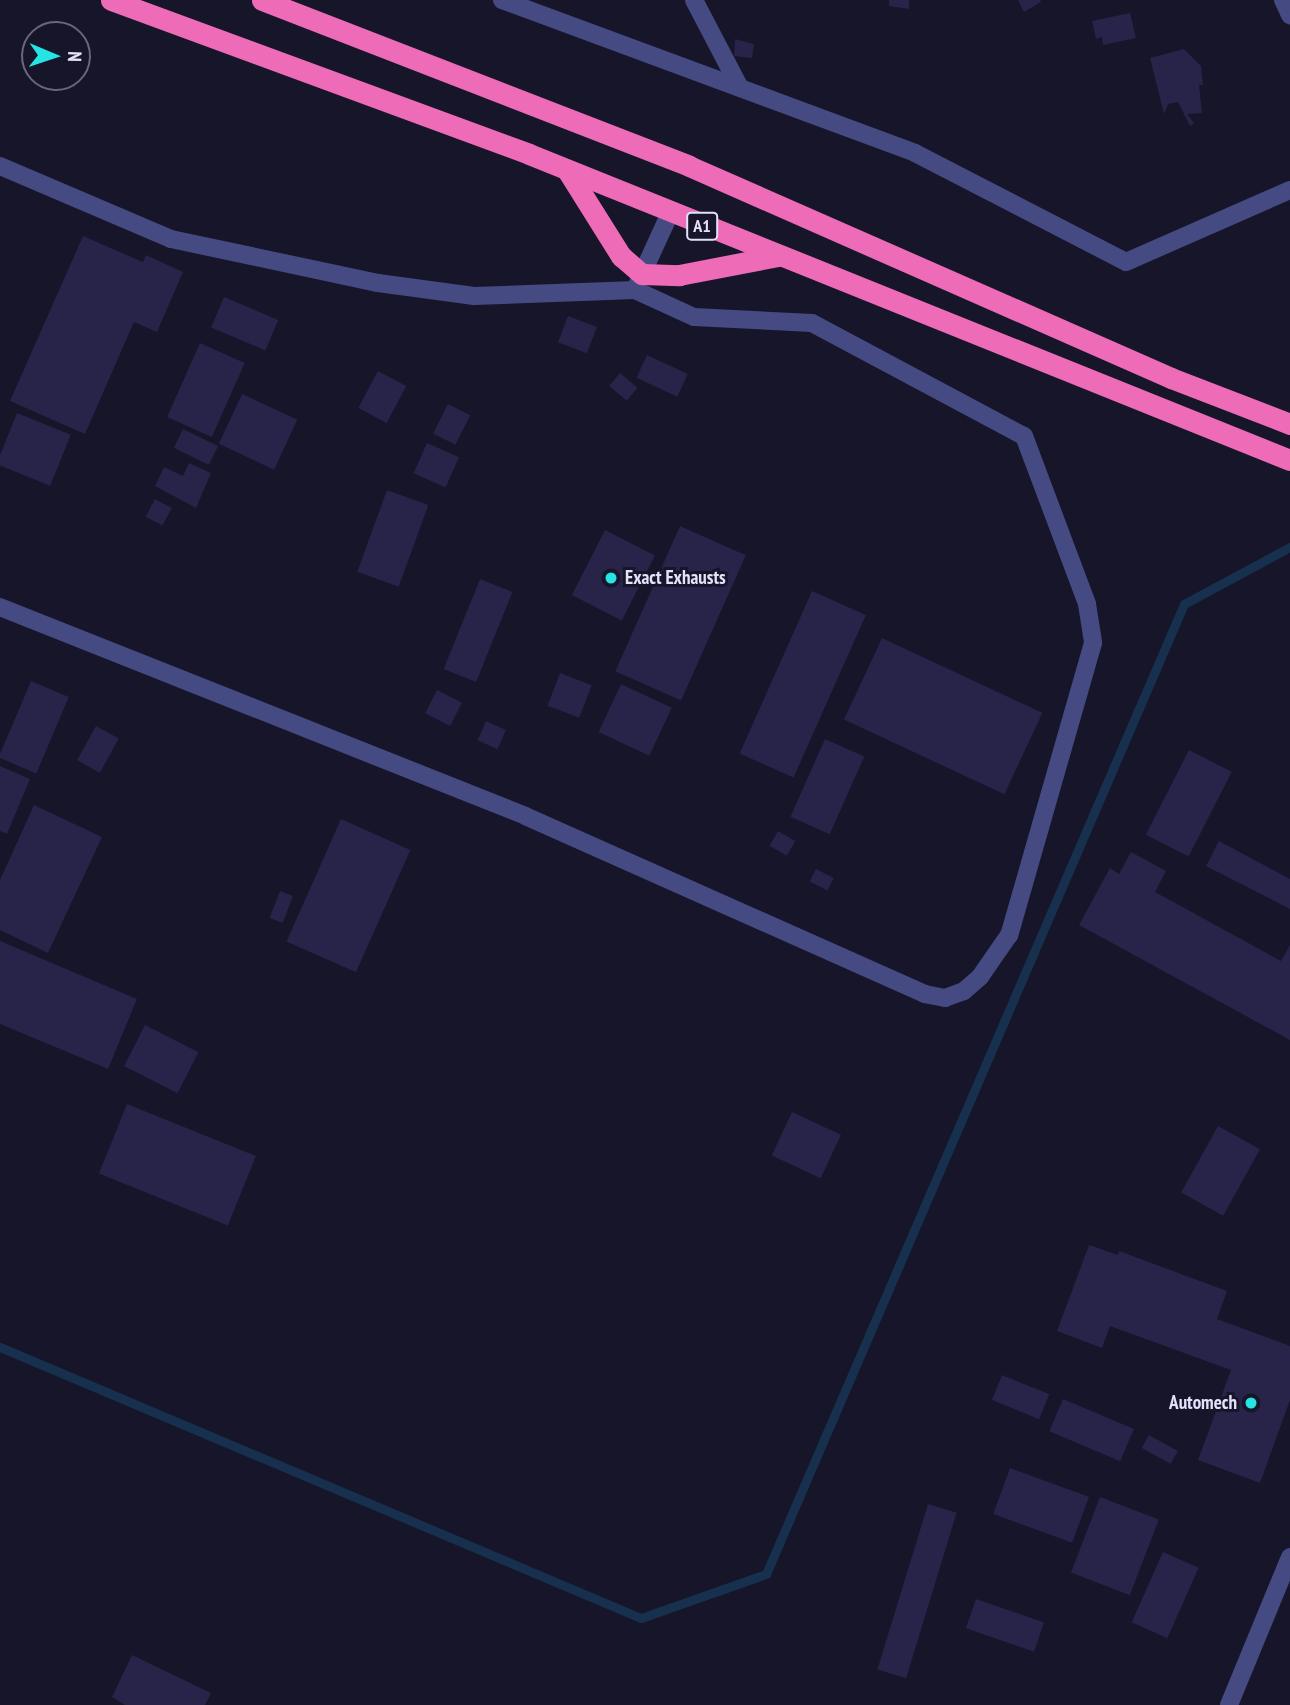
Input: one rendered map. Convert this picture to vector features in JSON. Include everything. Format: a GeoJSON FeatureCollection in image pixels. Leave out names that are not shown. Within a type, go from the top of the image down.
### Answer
{"type":"FeatureCollection","features":[{"type":"Feature","properties":{"kind":"highway","name":"A1"},"geometry":{"type":"LineString","coordinates":[[111,0],[567,170],[1290,460]]}},
{"type":"Feature","properties":{"kind":"highway"},"geometry":{"type":"LineString","coordinates":[[262,0],[689,166],[1171,378],[1290,424]]}},
{"type":"Feature","properties":{"kind":"highway"},"geometry":{"type":"LineString","coordinates":[[567,170],[639,282],[778,256]]}},
{"type":"Feature","properties":{"kind":"street"},"geometry":{"type":"LineString","coordinates":[[502,0],[915,153],[1126,262],[1290,190]]}},
{"type":"Feature","properties":{"kind":"street"},"geometry":{"type":"LineString","coordinates":[[694,0],[740,88]]}},
{"type":"Feature","properties":{"kind":"street"},"geometry":{"type":"LineString","coordinates":[[1283,0],[1290,15]]}},
{"type":"Feature","properties":{"kind":"street"},"geometry":{"type":"LineString","coordinates":[[0,166],[171,239],[377,283],[474,296],[639,282],[694,317],[812,323],[1024,436],[1087,604],[1093,643],[1009,935],[980,977],[964,991],[945,998],[925,995],[526,816],[0,607]]}},
{"type":"Feature","properties":{"kind":"street"},"geometry":{"type":"LineString","coordinates":[[639,282],[670,213]]}},
{"type":"Feature","properties":{"kind":"street"},"geometry":{"type":"LineString","coordinates":[[1229,1705],[1290,1557]]}},
{"type":"Feature","properties":{"kind":"building"},"geometry":{"type":"Polygon","coordinates":[[[889,0],[909,0],[909,9],[889,6],[889,0]]]}},
{"type":"Feature","properties":{"kind":"building"},"geometry":{"type":"Polygon","coordinates":[[[1018,0],[1040,0],[1041,2],[1024,12],[1018,0]]]}},
{"type":"Feature","properties":{"kind":"building"},"geometry":{"type":"Polygon","coordinates":[[[1130,13],[1136,38],[1103,45],[1102,37],[1096,39],[1092,21],[1130,13]]]}},
{"type":"Feature","properties":{"kind":"building"},"geometry":{"type":"Polygon","coordinates":[[[735,39],[754,44],[752,58],[734,56],[735,39]]]}},
{"type":"Feature","properties":{"kind":"building"},"geometry":{"type":"Polygon","coordinates":[[[1184,49],[1201,66],[1203,85],[1199,85],[1202,113],[1187,114],[1194,123],[1190,126],[1178,102],[1168,104],[1164,114],[1150,58],[1184,49]]]}},
{"type":"Feature","properties":{"kind":"building"},"geometry":{"type":"Polygon","coordinates":[[[83,236],[143,262],[146,255],[183,272],[157,332],[134,322],[85,434],[10,401],[83,236]]]}},
{"type":"Feature","properties":{"kind":"building"},"geometry":{"type":"Polygon","coordinates":[[[224,297],[278,320],[265,350],[211,327],[224,297]]]}},
{"type":"Feature","properties":{"kind":"building"},"geometry":{"type":"Polygon","coordinates":[[[568,316],[597,327],[587,353],[558,342],[568,316]]]}},
{"type":"Feature","properties":{"kind":"building"},"geometry":{"type":"Polygon","coordinates":[[[200,343],[245,363],[212,437],[167,417],[200,343]]]}},
{"type":"Feature","properties":{"kind":"building"},"geometry":{"type":"Polygon","coordinates":[[[647,355],[688,374],[677,397],[636,378],[647,355]]]}},
{"type":"Feature","properties":{"kind":"building"},"geometry":{"type":"Polygon","coordinates":[[[378,371],[406,386],[387,423],[358,408],[378,371]]]}},
{"type":"Feature","properties":{"kind":"building"},"geometry":{"type":"Polygon","coordinates":[[[620,373],[638,388],[627,401],[609,386],[620,373]]]}},
{"type":"Feature","properties":{"kind":"building"},"geometry":{"type":"Polygon","coordinates":[[[242,394],[297,420],[274,470],[219,444],[242,394]]]}},
{"type":"Feature","properties":{"kind":"building"},"geometry":{"type":"Polygon","coordinates":[[[448,404],[470,415],[455,445],[433,433],[448,404]]]}},
{"type":"Feature","properties":{"kind":"building"},"geometry":{"type":"Polygon","coordinates":[[[17,413],[71,435],[50,486],[0,465],[0,455],[17,413]]]}},
{"type":"Feature","properties":{"kind":"building"},"geometry":{"type":"Polygon","coordinates":[[[183,429],[218,446],[209,465],[174,448],[183,429]]]}},
{"type":"Feature","properties":{"kind":"building"},"geometry":{"type":"Polygon","coordinates":[[[427,443],[459,457],[446,487],[414,473],[427,443]]]}},
{"type":"Feature","properties":{"kind":"building"},"geometry":{"type":"Polygon","coordinates":[[[189,463],[211,473],[196,508],[155,486],[164,467],[183,476],[189,463]]]}},
{"type":"Feature","properties":{"kind":"building"},"geometry":{"type":"Polygon","coordinates":[[[387,490],[428,505],[399,587],[357,572],[387,490]]]}},
{"type":"Feature","properties":{"kind":"building"},"geometry":{"type":"Polygon","coordinates":[[[155,499],[172,508],[162,526],[146,517],[155,499]]]}},
{"type":"Feature","properties":{"kind":"building"},"geometry":{"type":"Polygon","coordinates":[[[680,526],[746,555],[681,701],[615,671],[680,526]]]}},
{"type":"Feature","properties":{"kind":"building"},"geometry":{"type":"Polygon","coordinates":[[[605,530],[655,555],[622,620],[572,595],[605,530]]]}},
{"type":"Feature","properties":{"kind":"building"},"geometry":{"type":"Polygon","coordinates":[[[480,579],[512,592],[476,682],[444,669],[480,579]]]}},
{"type":"Feature","properties":{"kind":"building"},"geometry":{"type":"Polygon","coordinates":[[[812,591],[866,615],[794,778],[740,754],[812,591]]]}},
{"type":"Feature","properties":{"kind":"building"},"geometry":{"type":"Polygon","coordinates":[[[882,638],[1042,713],[1004,794],[844,720],[882,638]]]}},
{"type":"Feature","properties":{"kind":"building"},"geometry":{"type":"Polygon","coordinates":[[[560,673],[592,685],[579,718],[547,706],[560,673]]]}},
{"type":"Feature","properties":{"kind":"building"},"geometry":{"type":"Polygon","coordinates":[[[31,681],[69,697],[36,773],[0,758],[31,681]]]}},
{"type":"Feature","properties":{"kind":"building"},"geometry":{"type":"Polygon","coordinates":[[[621,684],[672,708],[649,756],[599,732],[621,684]]]}},
{"type":"Feature","properties":{"kind":"building"},"geometry":{"type":"Polygon","coordinates":[[[437,690],[462,703],[450,726],[425,713],[437,690]]]}},
{"type":"Feature","properties":{"kind":"building"},"geometry":{"type":"Polygon","coordinates":[[[486,721],[506,730],[498,749],[477,740],[486,721]]]}},
{"type":"Feature","properties":{"kind":"building"},"geometry":{"type":"Polygon","coordinates":[[[96,726],[119,739],[100,773],[77,760],[96,726]]]}},
{"type":"Feature","properties":{"kind":"building"},"geometry":{"type":"Polygon","coordinates":[[[825,739],[864,756],[830,834],[790,817],[825,739]]]}},
{"type":"Feature","properties":{"kind":"building"},"geometry":{"type":"Polygon","coordinates":[[[1189,750],[1232,772],[1189,856],[1146,835],[1189,750]]]}},
{"type":"Feature","properties":{"kind":"building"},"geometry":{"type":"Polygon","coordinates":[[[0,766],[30,779],[7,834],[0,831],[0,766]]]}},
{"type":"Feature","properties":{"kind":"building"},"geometry":{"type":"Polygon","coordinates":[[[34,805],[102,837],[48,953],[0,930],[0,880],[34,805]]]}},
{"type":"Feature","properties":{"kind":"building"},"geometry":{"type":"Polygon","coordinates":[[[341,819],[410,850],[356,972],[286,941],[341,819]]]}},
{"type":"Feature","properties":{"kind":"building"},"geometry":{"type":"Polygon","coordinates":[[[778,831],[795,841],[787,856],[770,846],[778,831]]]}},
{"type":"Feature","properties":{"kind":"building"},"geometry":{"type":"Polygon","coordinates":[[[1219,841],[1290,879],[1290,909],[1206,866],[1219,841]]]}},
{"type":"Feature","properties":{"kind":"building"},"geometry":{"type":"Polygon","coordinates":[[[1131,852],[1166,871],[1155,892],[1281,961],[1290,945],[1290,1040],[1079,925],[1110,868],[1119,874],[1131,852]]]}},
{"type":"Feature","properties":{"kind":"building"},"geometry":{"type":"Polygon","coordinates":[[[816,869],[834,878],[827,891],[810,881],[816,869]]]}},
{"type":"Feature","properties":{"kind":"building"},"geometry":{"type":"Polygon","coordinates":[[[280,891],[293,896],[283,923],[270,918],[280,891]]]}},
{"type":"Feature","properties":{"kind":"building"},"geometry":{"type":"Polygon","coordinates":[[[0,941],[137,999],[108,1069],[0,1024],[0,941]]]}},
{"type":"Feature","properties":{"kind":"building"},"geometry":{"type":"Polygon","coordinates":[[[145,1025],[198,1052],[178,1093],[124,1066],[145,1025]]]}},
{"type":"Feature","properties":{"kind":"building"},"geometry":{"type":"Polygon","coordinates":[[[127,1104],[256,1156],[228,1226],[99,1174],[127,1104]]]}},
{"type":"Feature","properties":{"kind":"building"},"geometry":{"type":"Polygon","coordinates":[[[792,1112],[841,1135],[821,1178],[772,1156],[792,1112]]]}},
{"type":"Feature","properties":{"kind":"building"},"geometry":{"type":"Polygon","coordinates":[[[1218,1126],[1260,1149],[1223,1216],[1181,1192],[1218,1126]]]}},
{"type":"Feature","properties":{"kind":"building"},"geometry":{"type":"Polygon","coordinates":[[[1089,1245],[1118,1255],[1119,1251],[1227,1291],[1217,1319],[1290,1346],[1290,1400],[1260,1483],[1198,1460],[1231,1370],[1110,1326],[1102,1348],[1057,1331],[1089,1245]]]}},
{"type":"Feature","properties":{"kind":"building"},"geometry":{"type":"Polygon","coordinates":[[[1002,1375],[1049,1394],[1039,1419],[992,1400],[1002,1375]]]}},
{"type":"Feature","properties":{"kind":"building"},"geometry":{"type":"Polygon","coordinates":[[[1063,1399],[1134,1429],[1120,1461],[1049,1431],[1063,1399]]]}},
{"type":"Feature","properties":{"kind":"building"},"geometry":{"type":"Polygon","coordinates":[[[1149,1435],[1178,1451],[1171,1464],[1142,1448],[1149,1435]]]}},
{"type":"Feature","properties":{"kind":"building"},"geometry":{"type":"Polygon","coordinates":[[[1010,1468],[1089,1497],[1072,1543],[993,1514],[1010,1468]]]}},
{"type":"Feature","properties":{"kind":"building"},"geometry":{"type":"Polygon","coordinates":[[[1100,1497],[1159,1520],[1130,1595],[1071,1573],[1100,1497]]]}},
{"type":"Feature","properties":{"kind":"building"},"geometry":{"type":"Polygon","coordinates":[[[928,1504],[957,1513],[906,1678],[877,1669],[928,1504]]]}},
{"type":"Feature","properties":{"kind":"building"},"geometry":{"type":"Polygon","coordinates":[[[1163,1552],[1199,1568],[1167,1638],[1132,1622],[1163,1552]]]}},
{"type":"Feature","properties":{"kind":"building"},"geometry":{"type":"Polygon","coordinates":[[[976,1599],[1044,1622],[1034,1652],[966,1628],[976,1599]]]}},
{"type":"Feature","properties":{"kind":"building"},"geometry":{"type":"Polygon","coordinates":[[[132,1655],[211,1693],[205,1705],[125,1705],[112,1697],[132,1655]]]}},
{"type":"Feature","properties":{"kind":"waterway"},"geometry":{"type":"LineString","coordinates":[[0,1347],[641,1618],[766,1574],[1184,604],[1290,547]]}},
{"type":"Feature","properties":{"kind":"place","name":"Exact Exhausts"},"geometry":{"type":"Point","coordinates":[611,578]}},
{"type":"Feature","properties":{"kind":"place","name":"Automech"},"geometry":{"type":"Point","coordinates":[1251,1403]}}]}
